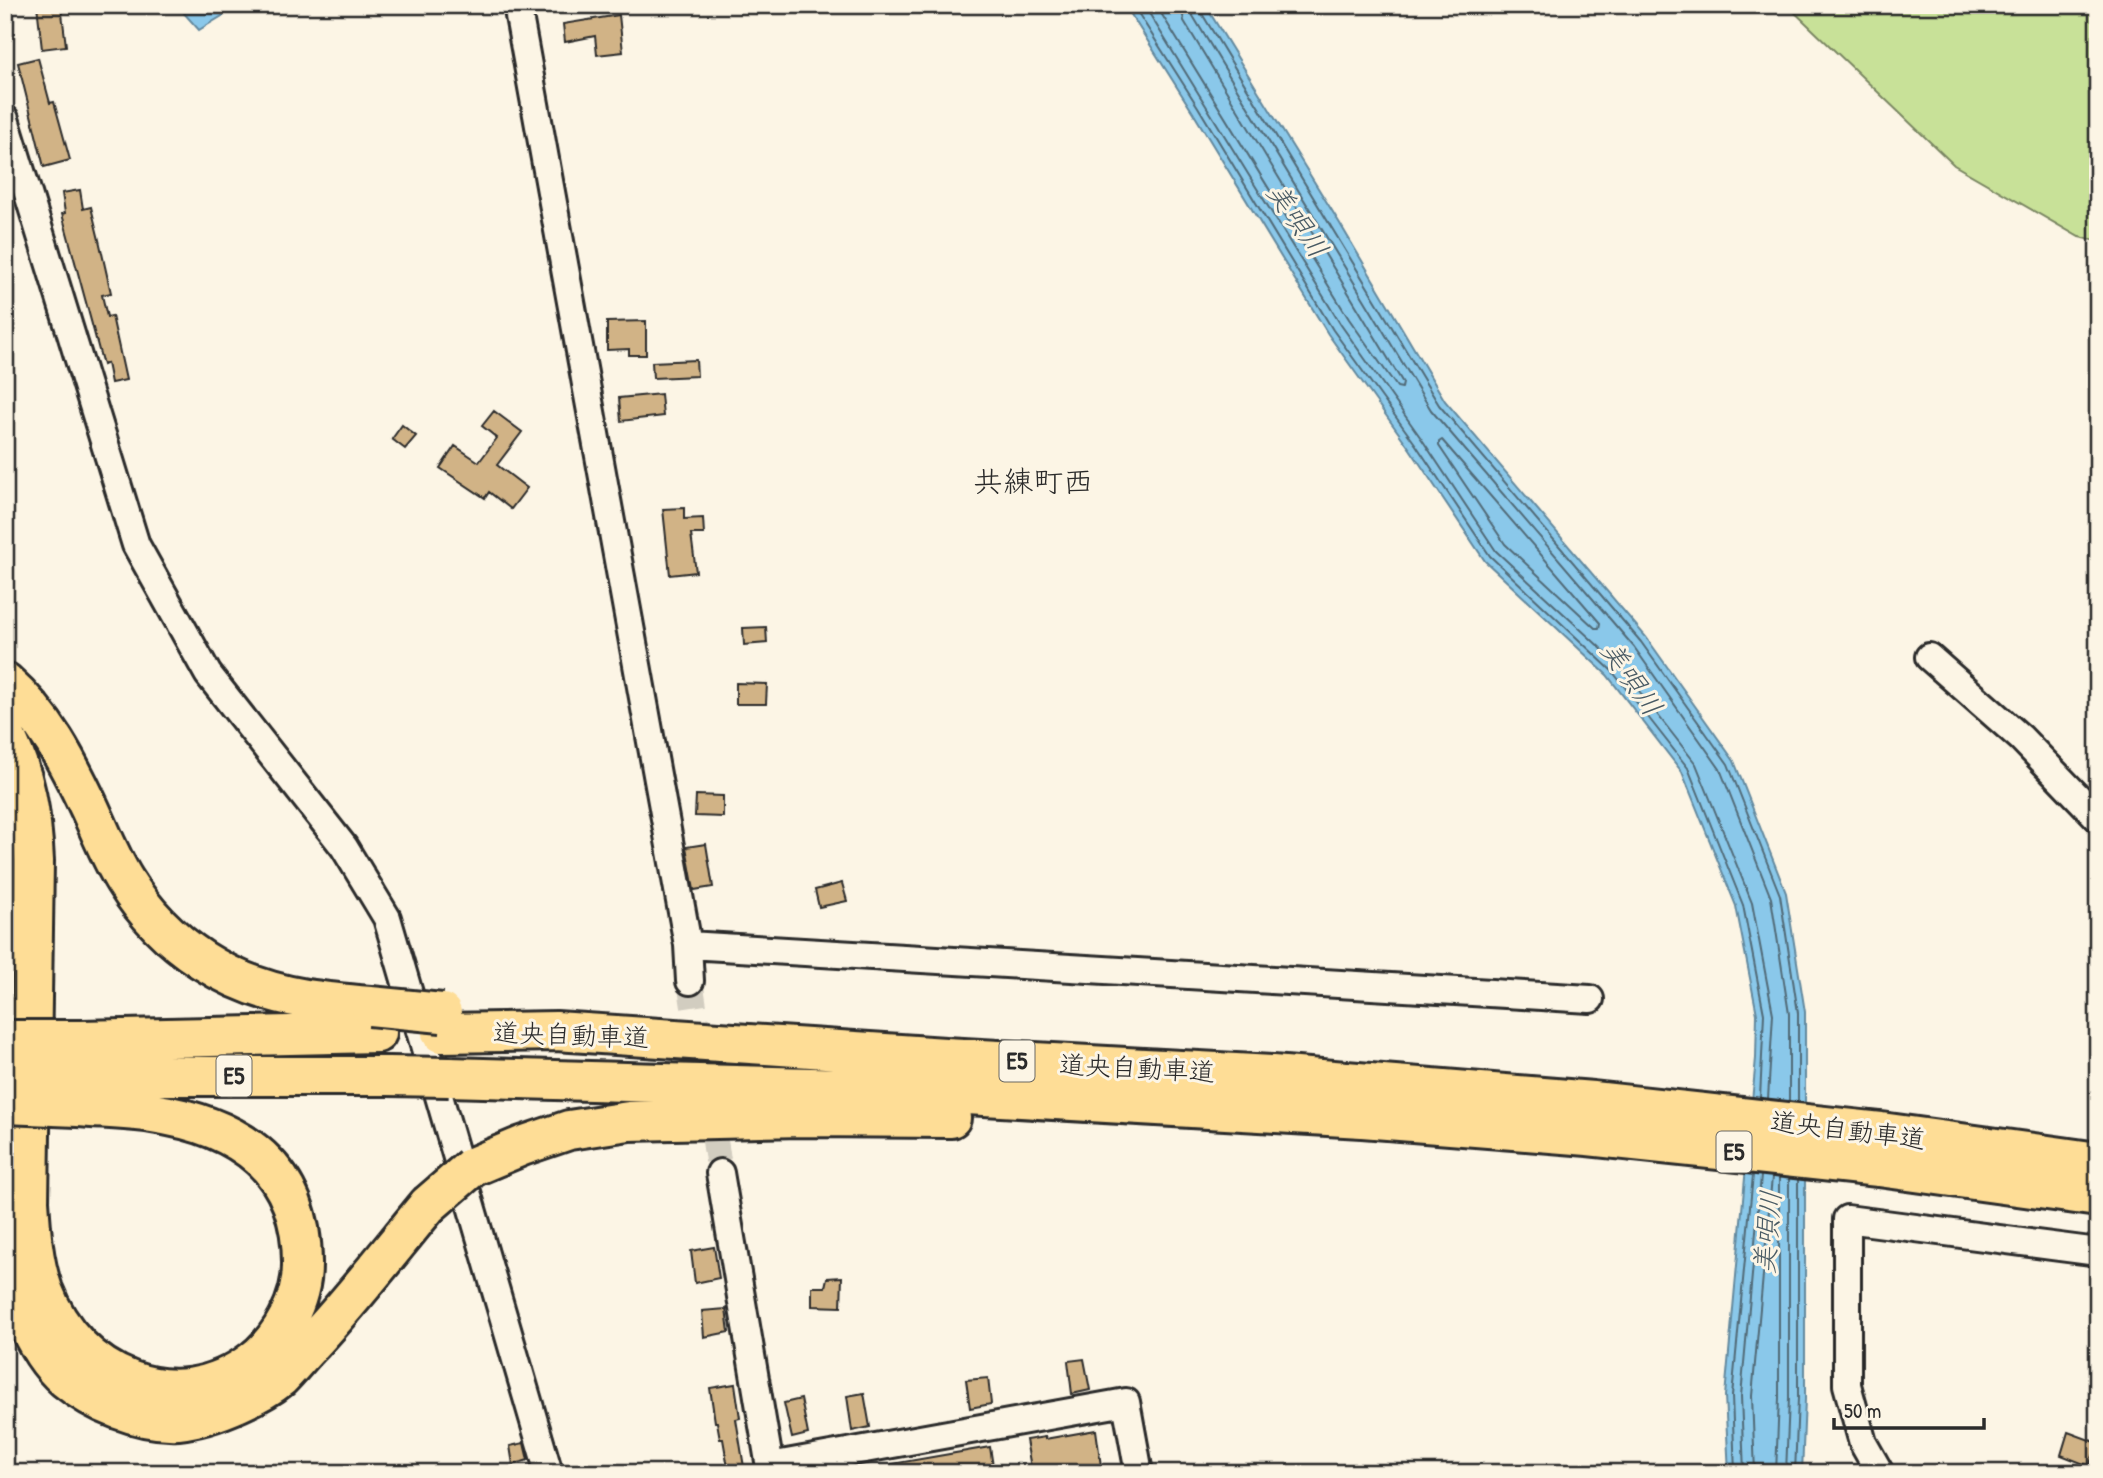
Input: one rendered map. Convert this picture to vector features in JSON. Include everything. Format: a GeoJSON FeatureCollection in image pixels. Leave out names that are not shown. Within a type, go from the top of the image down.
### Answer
{"type":"FeatureCollection","features":[{"type":"Feature","properties":{"kind":"highway"},"geometry":{"type":"LineString","coordinates":[[5,682],[28,702],[49,731],[71,769],[123,879],[165,933],[201,961],[249,984],[373,1020]]}},
{"type":"Feature","properties":{"kind":"highway"},"geometry":{"type":"LineString","coordinates":[[5,735],[22,776],[32,826],[34,861],[29,1201],[33,1251],[44,1292],[59,1321],[90,1358],[128,1381],[150,1387],[196,1387],[234,1373],[254,1360],[274,1340],[298,1295],[302,1270],[299,1224],[293,1203],[281,1179],[265,1161],[243,1143],[212,1128],[153,1113],[79,1074],[5,1104]]}},
{"type":"Feature","properties":{"kind":"highway"},"geometry":{"type":"LineString","coordinates":[[5,812],[11,858],[5,1054]]}},
{"type":"Feature","properties":{"kind":"highway","name":"道央自動車道"},"geometry":{"type":"LineString","coordinates":[[5,1040],[79,1074],[373,1020],[441,1023],[946,1058],[1272,1075],[1590,1119],[1880,1150],[2098,1162]]}},
{"type":"Feature","properties":{"kind":"highway","name":"道央自動車道"},"geometry":{"type":"LineString","coordinates":[[5,1076],[79,1074],[449,1077],[848,1088],[1362,1118],[1590,1119]]}},
{"type":"Feature","properties":{"kind":"highway"},"geometry":{"type":"LineString","coordinates":[[5,1241],[19,1305],[41,1348],[65,1378],[101,1402],[145,1416],[177,1420],[214,1413],[250,1397],[279,1379],[345,1307],[428,1205],[472,1167],[569,1130],[629,1121],[802,1117],[1144,1120],[1362,1118]]}},
{"type":"Feature","properties":{"kind":"highway","name":"道央自動車道"},"geometry":{"type":"LineString","coordinates":[[1880,1150],[2098,1197]]}},
{"type":"Feature","properties":{"kind":"street"},"geometry":{"type":"LineString","coordinates":[[517,5],[688,945],[690,981]]}},
{"type":"Feature","properties":{"kind":"street"},"geometry":{"type":"LineString","coordinates":[[5,119],[136,545],[208,674],[344,847],[387,918],[549,1473]]}},
{"type":"Feature","properties":{"kind":"street"},"geometry":{"type":"LineString","coordinates":[[1929,657],[2021,738],[2098,818]]}},
{"type":"Feature","properties":{"kind":"street"},"geometry":{"type":"LineString","coordinates":[[688,945],[1590,999]]}},
{"type":"Feature","properties":{"kind":"street"},"geometry":{"type":"LineString","coordinates":[[720,1172],[771,1469],[1126,1402],[1139,1473]]}},
{"type":"Feature","properties":{"kind":"street"},"geometry":{"type":"LineString","coordinates":[[1880,1473],[1863,1443],[1847,1385],[1847,1219],[2098,1252]]}},
{"type":"Feature","properties":{"kind":"green space"},"geometry":{"type":"Polygon","coordinates":[[[1787,5],[2098,5],[2098,241],[2079,237],[1954,165],[1787,5]]]}},
{"type":"Feature","properties":{"kind":"water"},"geometry":{"type":"Polygon","coordinates":[[[164,5],[230,5],[227,13],[199,30],[183,12],[167,11],[164,5]]]}},
{"type":"Feature","properties":{"kind":"water","name":"美唄川"},"geometry":{"type":"Polygon","coordinates":[[[1125,5],[1205,5],[1339,222],[1445,401],[1646,637],[1734,761],[1786,893],[1805,1012],[1805,1399],[1802,1473],[1729,1473],[1725,1396],[1756,1058],[1757,1014],[1736,906],[1682,772],[1607,675],[1485,561],[1328,334],[1125,5]]]}},
{"type":"Feature","properties":{"kind":"building"},"geometry":{"type":"Polygon","coordinates":[[[37,5],[61,5],[66,46],[42,49],[37,5]]]}},
{"type":"Feature","properties":{"kind":"building"},"geometry":{"type":"Polygon","coordinates":[[[619,15],[623,52],[597,55],[595,36],[565,42],[563,24],[619,15]]]}},
{"type":"Feature","properties":{"kind":"building"},"geometry":{"type":"Polygon","coordinates":[[[38,58],[70,160],[44,167],[18,63],[38,58]]]}},
{"type":"Feature","properties":{"kind":"building"},"geometry":{"type":"Polygon","coordinates":[[[80,190],[83,209],[91,207],[99,240],[111,293],[102,295],[107,317],[112,316],[126,380],[111,383],[107,363],[103,365],[62,214],[65,213],[62,193],[80,190]]]}},
{"type":"Feature","properties":{"kind":"building"},"geometry":{"type":"Polygon","coordinates":[[[646,321],[646,355],[629,355],[629,349],[607,350],[607,322],[646,321]]]}},
{"type":"Feature","properties":{"kind":"building"},"geometry":{"type":"Polygon","coordinates":[[[696,360],[697,376],[653,378],[652,362],[696,360]]]}},
{"type":"Feature","properties":{"kind":"building"},"geometry":{"type":"Polygon","coordinates":[[[661,394],[663,416],[621,421],[619,398],[661,394]]]}},
{"type":"Feature","properties":{"kind":"building"},"geometry":{"type":"Polygon","coordinates":[[[494,411],[522,432],[497,465],[527,488],[511,509],[489,492],[485,498],[440,468],[455,446],[479,462],[497,438],[482,426],[494,411]]]}},
{"type":"Feature","properties":{"kind":"building"},"geometry":{"type":"Polygon","coordinates":[[[402,425],[416,436],[405,449],[392,439],[402,425]]]}},
{"type":"Feature","properties":{"kind":"building"},"geometry":{"type":"Polygon","coordinates":[[[684,508],[684,519],[703,518],[704,534],[691,534],[696,572],[670,575],[663,509],[684,508]]]}},
{"type":"Feature","properties":{"kind":"building"},"geometry":{"type":"Polygon","coordinates":[[[766,627],[767,643],[744,645],[743,628],[766,627]]]}},
{"type":"Feature","properties":{"kind":"building"},"geometry":{"type":"Polygon","coordinates":[[[736,683],[767,684],[766,704],[736,704],[736,683]]]}},
{"type":"Feature","properties":{"kind":"building"},"geometry":{"type":"Polygon","coordinates":[[[696,795],[723,796],[723,817],[695,816],[696,795]]]}},
{"type":"Feature","properties":{"kind":"building"},"geometry":{"type":"Polygon","coordinates":[[[706,844],[713,887],[694,890],[686,847],[706,844]]]}},
{"type":"Feature","properties":{"kind":"building"},"geometry":{"type":"Polygon","coordinates":[[[842,883],[847,901],[819,907],[815,890],[842,883]]]}},
{"type":"Feature","properties":{"kind":"building"},"geometry":{"type":"Polygon","coordinates":[[[714,1247],[719,1278],[695,1283],[691,1251],[714,1247]]]}},
{"type":"Feature","properties":{"kind":"building"},"geometry":{"type":"Polygon","coordinates":[[[842,1277],[841,1307],[812,1306],[812,1287],[825,1287],[827,1278],[842,1277]]]}},
{"type":"Feature","properties":{"kind":"building"},"geometry":{"type":"Polygon","coordinates":[[[726,1309],[729,1332],[704,1337],[702,1311],[726,1309]]]}},
{"type":"Feature","properties":{"kind":"building"},"geometry":{"type":"Polygon","coordinates":[[[1084,1359],[1090,1390],[1072,1394],[1068,1361],[1084,1359]]]}},
{"type":"Feature","properties":{"kind":"building"},"geometry":{"type":"Polygon","coordinates":[[[988,1378],[991,1404],[970,1408],[966,1380],[988,1378]]]}},
{"type":"Feature","properties":{"kind":"building"},"geometry":{"type":"Polygon","coordinates":[[[735,1384],[740,1418],[736,1419],[745,1473],[729,1473],[723,1439],[720,1439],[715,1422],[710,1388],[735,1384]]]}},
{"type":"Feature","properties":{"kind":"building"},"geometry":{"type":"Polygon","coordinates":[[[864,1393],[870,1427],[852,1431],[847,1396],[864,1393]]]}},
{"type":"Feature","properties":{"kind":"building"},"geometry":{"type":"Polygon","coordinates":[[[801,1399],[808,1434],[792,1438],[784,1403],[801,1399]]]}},
{"type":"Feature","properties":{"kind":"building"},"geometry":{"type":"Polygon","coordinates":[[[1096,1430],[1101,1466],[1057,1473],[1032,1473],[1026,1440],[1096,1430]]]}},
{"type":"Feature","properties":{"kind":"building"},"geometry":{"type":"Polygon","coordinates":[[[2068,1432],[2098,1443],[2089,1466],[2061,1455],[2068,1432]]]}},
{"type":"Feature","properties":{"kind":"building"},"geometry":{"type":"Polygon","coordinates":[[[524,1443],[528,1460],[513,1465],[510,1446],[524,1443]]]}},
{"type":"Feature","properties":{"kind":"building"},"geometry":{"type":"Polygon","coordinates":[[[990,1447],[994,1473],[893,1473],[892,1464],[990,1447]]]}},
{"type":"Feature","properties":{"kind":"tunnel"},"geometry":{"type":"LineString","coordinates":[[690,981],[720,1173]]}},
{"type":"Feature","properties":{"kind":"district","name":"共練町西"},"geometry":{"type":"Point","coordinates":[1033,482]}}]}
